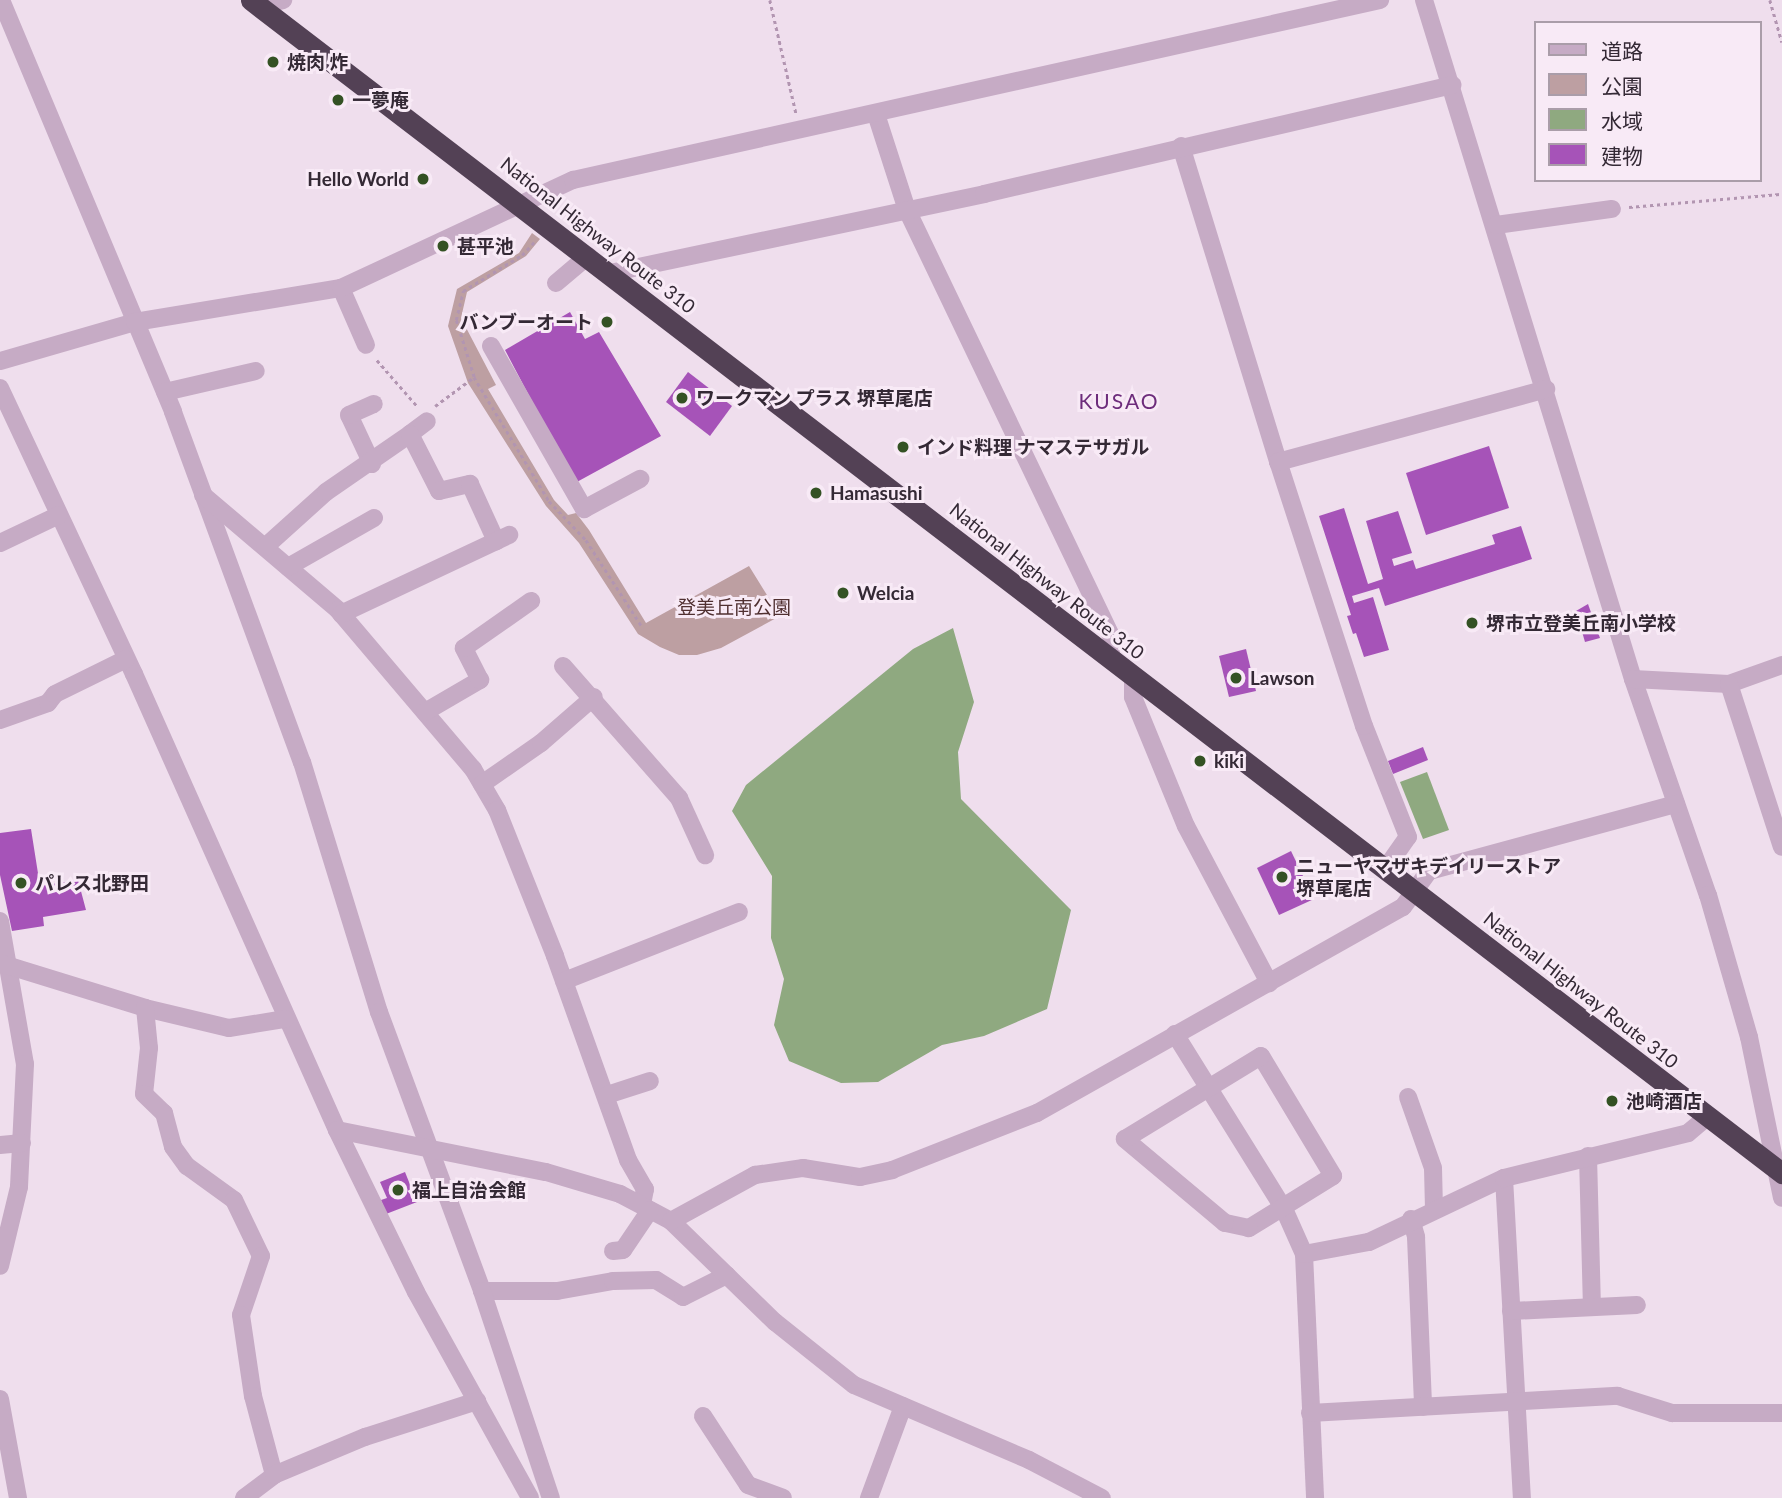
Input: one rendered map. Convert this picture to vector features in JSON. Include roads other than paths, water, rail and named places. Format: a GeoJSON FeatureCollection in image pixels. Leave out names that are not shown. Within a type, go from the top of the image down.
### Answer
{"type":"FeatureCollection","features":[{"type":"Feature","properties":{"kind":"highway","name":"National Highway Route 310"},"geometry":{"type":"LineString","coordinates":[[255,3],[520,203],[1780,1172]]}},
{"type":"Feature","properties":{"kind":"street"},"geometry":{"type":"LineString","coordinates":[[1,0],[7,29],[165,393],[302,762],[379,1012],[433,1150],[551,1498]]}},
{"type":"Feature","properties":{"kind":"street"},"geometry":{"type":"LineString","coordinates":[[255,3],[284,0]]}},
{"type":"Feature","properties":{"kind":"street"},"geometry":{"type":"LineString","coordinates":[[0,361],[135,322],[341,288],[573,180],[1380,0]]}},
{"type":"Feature","properties":{"kind":"street"},"geometry":{"type":"LineString","coordinates":[[1424,0],[1453,85],[1633,679],[1676,804],[1749,1037],[1780,1172],[1782,1198]]}},
{"type":"Feature","properties":{"kind":"street"},"geometry":{"type":"LineString","coordinates":[[610,273],[907,210],[1453,85]]}},
{"type":"Feature","properties":{"kind":"street"},"geometry":{"type":"LineString","coordinates":[[876,114],[907,210],[1112,638],[1110,659]]}},
{"type":"Feature","properties":{"kind":"street"},"geometry":{"type":"LineString","coordinates":[[1181,146],[1278,462],[1364,726],[1408,837],[1386,868]]}},
{"type":"Feature","properties":{"kind":"street"},"geometry":{"type":"LineString","coordinates":[[1496,225],[1612,209]]}},
{"type":"Feature","properties":{"kind":"street"},"geometry":{"type":"LineString","coordinates":[[556,283],[588,256]]}},
{"type":"Feature","properties":{"kind":"street"},"geometry":{"type":"LineString","coordinates":[[341,288],[366,345]]}},
{"type":"Feature","properties":{"kind":"street"},"geometry":{"type":"LineString","coordinates":[[491,346],[584,509],[640,479]]}},
{"type":"Feature","properties":{"kind":"street"},"geometry":{"type":"LineString","coordinates":[[165,393],[256,371]]}},
{"type":"Feature","properties":{"kind":"street"},"geometry":{"type":"LineString","coordinates":[[0,388],[126,659],[337,1130],[416,1292],[530,1498]]}},
{"type":"Feature","properties":{"kind":"street"},"geometry":{"type":"LineString","coordinates":[[1278,462],[1546,389]]}},
{"type":"Feature","properties":{"kind":"street"},"geometry":{"type":"LineString","coordinates":[[372,464],[349,415],[374,404]]}},
{"type":"Feature","properties":{"kind":"street"},"geometry":{"type":"LineString","coordinates":[[265,547],[326,492],[372,464],[427,421]]}},
{"type":"Feature","properties":{"kind":"street"},"geometry":{"type":"LineString","coordinates":[[341,614],[502,538],[470,484],[439,491],[410,434]]}},
{"type":"Feature","properties":{"kind":"street"},"geometry":{"type":"LineString","coordinates":[[200,492],[341,614],[425,712],[482,784],[497,810],[607,1095],[628,1160],[645,1189],[646,1208],[623,1250],[613,1251]]}},
{"type":"Feature","properties":{"kind":"street"},"geometry":{"type":"LineString","coordinates":[[0,542],[59,515]]}},
{"type":"Feature","properties":{"kind":"street"},"geometry":{"type":"LineString","coordinates":[[288,567],[374,518]]}},
{"type":"Feature","properties":{"kind":"street"},"geometry":{"type":"LineString","coordinates":[[425,712],[480,680],[464,648],[531,601]]}},
{"type":"Feature","properties":{"kind":"street"},"geometry":{"type":"LineString","coordinates":[[0,720],[48,703],[55,694],[126,659]]}},
{"type":"Feature","properties":{"kind":"street"},"geometry":{"type":"LineString","coordinates":[[1633,679],[1729,684],[1782,665]]}},
{"type":"Feature","properties":{"kind":"street"},"geometry":{"type":"LineString","coordinates":[[563,666],[594,697],[680,798],[705,855]]}},
{"type":"Feature","properties":{"kind":"street"},"geometry":{"type":"LineString","coordinates":[[1133,676],[1133,697],[1186,826],[1269,983]]}},
{"type":"Feature","properties":{"kind":"street"},"geometry":{"type":"LineString","coordinates":[[1729,684],[1782,848]]}},
{"type":"Feature","properties":{"kind":"street"},"geometry":{"type":"LineString","coordinates":[[482,784],[541,743],[594,697]]}},
{"type":"Feature","properties":{"kind":"street"},"geometry":{"type":"LineString","coordinates":[[671,1221],[755,1175],[803,1168],[860,1177],[891,1170],[1037,1114],[1403,907],[1429,871],[1676,804]]}},
{"type":"Feature","properties":{"kind":"street"},"geometry":{"type":"LineString","coordinates":[[564,981],[739,912]]}},
{"type":"Feature","properties":{"kind":"street"},"geometry":{"type":"LineString","coordinates":[[0,922],[3,964],[25,1064],[19,1188],[0,1266]]}},
{"type":"Feature","properties":{"kind":"street"},"geometry":{"type":"LineString","coordinates":[[3,964],[145,1008],[229,1028],[285,1019]]}},
{"type":"Feature","properties":{"kind":"street"},"geometry":{"type":"LineString","coordinates":[[145,1008],[149,1048],[144,1094],[164,1113],[173,1147],[187,1166],[234,1200],[261,1256],[241,1315],[253,1396],[274,1475]]}},
{"type":"Feature","properties":{"kind":"street"},"geometry":{"type":"LineString","coordinates":[[1175,1034],[1206,1089],[1284,1209],[1304,1254],[1315,1498]]}},
{"type":"Feature","properties":{"kind":"street"},"geometry":{"type":"LineString","coordinates":[[1261,1056],[1333,1176],[1284,1209],[1249,1228],[1225,1223],[1125,1139],[1261,1056]]}},
{"type":"Feature","properties":{"kind":"street"},"geometry":{"type":"LineString","coordinates":[[607,1095],[650,1081]]}},
{"type":"Feature","properties":{"kind":"street"},"geometry":{"type":"LineString","coordinates":[[1408,1097],[1433,1168],[1433,1210]]}},
{"type":"Feature","properties":{"kind":"street"},"geometry":{"type":"LineString","coordinates":[[1304,1254],[1369,1242],[1411,1219],[1504,1178],[1688,1133],[1707,1117]]}},
{"type":"Feature","properties":{"kind":"street"},"geometry":{"type":"LineString","coordinates":[[337,1130],[546,1172],[620,1194],[671,1221],[775,1322],[854,1385],[1029,1460],[1102,1498]]}},
{"type":"Feature","properties":{"kind":"street"},"geometry":{"type":"LineString","coordinates":[[0,1145],[22,1143]]}},
{"type":"Feature","properties":{"kind":"street"},"geometry":{"type":"LineString","coordinates":[[1587,1156],[1592,1307]]}},
{"type":"Feature","properties":{"kind":"street"},"geometry":{"type":"LineString","coordinates":[[1504,1178],[1522,1498]]}},
{"type":"Feature","properties":{"kind":"street"},"geometry":{"type":"LineString","coordinates":[[1411,1219],[1416,1237],[1423,1407]]}},
{"type":"Feature","properties":{"kind":"street"},"geometry":{"type":"LineString","coordinates":[[482,1291],[557,1291],[613,1281],[656,1280],[683,1297],[727,1275]]}},
{"type":"Feature","properties":{"kind":"street"},"geometry":{"type":"LineString","coordinates":[[1511,1311],[1637,1305]]}},
{"type":"Feature","properties":{"kind":"street"},"geometry":{"type":"LineString","coordinates":[[1310,1413],[1618,1396],[1672,1413],[1782,1413]]}},
{"type":"Feature","properties":{"kind":"street"},"geometry":{"type":"LineString","coordinates":[[0,1399],[18,1498]]}},
{"type":"Feature","properties":{"kind":"street"},"geometry":{"type":"LineString","coordinates":[[244,1498],[274,1475],[365,1437],[477,1401]]}},
{"type":"Feature","properties":{"kind":"street"},"geometry":{"type":"LineString","coordinates":[[869,1498],[903,1406]]}},
{"type":"Feature","properties":{"kind":"street"},"geometry":{"type":"LineString","coordinates":[[703,1416],[748,1485],[783,1498]]}},
{"type":"Feature","properties":{"kind":"water"},"geometry":{"type":"Polygon","coordinates":[[[953,628],[974,702],[958,752],[961,799],[1071,910],[1047,1009],[984,1036],[942,1045],[878,1082],[841,1083],[789,1061],[774,1025],[784,979],[771,938],[772,876],[732,811],[746,785],[913,649],[953,628]]]}},
{"type":"Feature","properties":{"kind":"water"},"geometry":{"type":"Polygon","coordinates":[[[1427,772],[1449,830],[1423,839],[1400,782],[1427,772]]]}},
{"type":"Feature","properties":{"kind":"place","name":"焼肉 炸"},"geometry":{"type":"Point","coordinates":[273,62]}},
{"type":"Feature","properties":{"kind":"place","name":"一夢庵"},"geometry":{"type":"Point","coordinates":[338,100]}},
{"type":"Feature","properties":{"kind":"place","name":"Hello World"},"geometry":{"type":"Point","coordinates":[423,179]}},
{"type":"Feature","properties":{"kind":"place","name":"甚平池"},"geometry":{"type":"Point","coordinates":[443,246]}},
{"type":"Feature","properties":{"kind":"place","name":"バンブーオート"},"geometry":{"type":"Point","coordinates":[607,322]}},
{"type":"Feature","properties":{"kind":"place","name":"ワークマン プラス 堺草尾店"},"geometry":{"type":"Point","coordinates":[682,398]}},
{"type":"Feature","properties":{"kind":"place","name":"インド料理 ナマステサガル"},"geometry":{"type":"Point","coordinates":[903,447]}},
{"type":"Feature","properties":{"kind":"place","name":"Hamasushi"},"geometry":{"type":"Point","coordinates":[816,493]}},
{"type":"Feature","properties":{"kind":"place","name":"Welcia"},"geometry":{"type":"Point","coordinates":[843,593]}},
{"type":"Feature","properties":{"kind":"place","name":"堺市立登美丘南小学校"},"geometry":{"type":"Point","coordinates":[1472,623]}},
{"type":"Feature","properties":{"kind":"place","name":"Lawson"},"geometry":{"type":"Point","coordinates":[1236,678]}},
{"type":"Feature","properties":{"kind":"place","name":"kiki"},"geometry":{"type":"Point","coordinates":[1200,761]}},
{"type":"Feature","properties":{"kind":"place","name":"ニューヤマザキデイリーストア 堺草尾店"},"geometry":{"type":"Point","coordinates":[1282,877]}},
{"type":"Feature","properties":{"kind":"place","name":"パレス北野田"},"geometry":{"type":"Point","coordinates":[21,883]}},
{"type":"Feature","properties":{"kind":"place","name":"池崎酒店"},"geometry":{"type":"Point","coordinates":[1612,1101]}},
{"type":"Feature","properties":{"kind":"place","name":"福上自治会館"},"geometry":{"type":"Point","coordinates":[398,1190]}},
{"type":"Feature","properties":{"kind":"district","name":"KUSAO"},"geometry":{"type":"Point","coordinates":[1119,401]}},
{"type":"Feature","properties":{"kind":"park label","name":"登美丘南公園"},"geometry":{"type":"Point","coordinates":[734,607]}}]}
